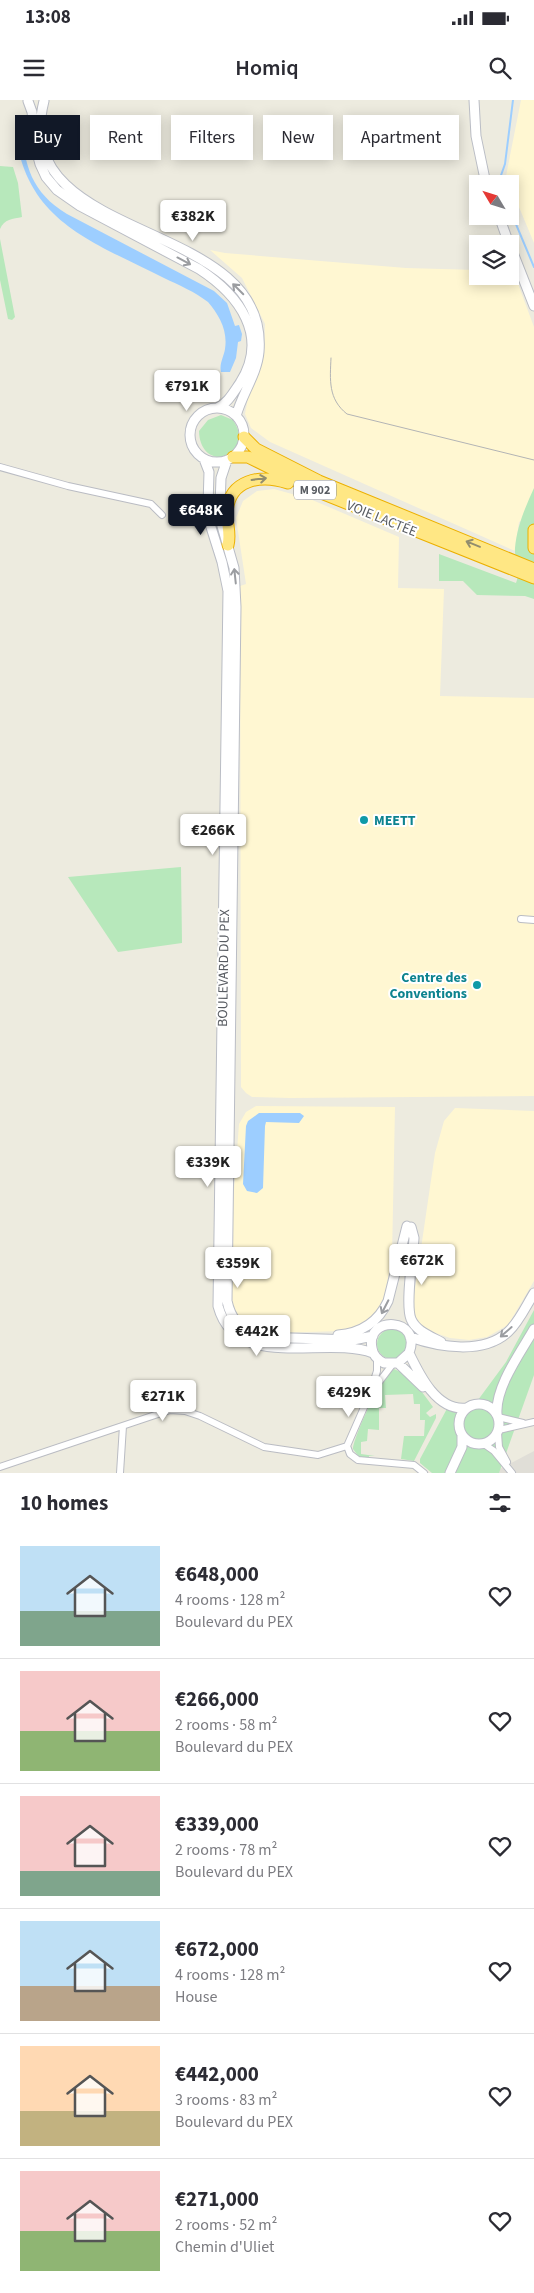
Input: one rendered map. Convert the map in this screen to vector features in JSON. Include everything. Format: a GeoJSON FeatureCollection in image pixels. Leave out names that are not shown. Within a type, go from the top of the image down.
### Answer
{"type":"FeatureCollection","features":[{"type":"Feature","properties":{"kind":"highway","name":"VOIE LACTÉE"},"geometry":{"type":"LineString","coordinates":[[244,437],[256,448],[310,477],[398,519],[534,569]]}},
{"type":"Feature","properties":{"kind":"highway","name":"VOIE LACTÉE"},"geometry":{"type":"LineString","coordinates":[[230,458],[248,457],[321,493],[358,508],[398,519]]}},
{"type":"Feature","properties":{"kind":"highway"},"geometry":{"type":"LineString","coordinates":[[228,545],[230,536],[228,505],[234,493],[250,480],[263,477],[275,479],[325,499],[358,508]]}},
{"type":"Feature","properties":{"kind":"highway"},"geometry":{"type":"LineString","coordinates":[[534,530],[534,548]]}},
{"type":"Feature","properties":{"kind":"highway","name":"VOIE LACTÉE"},"geometry":{"type":"LineString","coordinates":[[443,537],[534,578]]}},
{"type":"Feature","properties":{"kind":"main road"},"geometry":{"type":"LineString","coordinates":[[27,101],[34,103],[45,100]]}},
{"type":"Feature","properties":{"kind":"main road"},"geometry":{"type":"LineString","coordinates":[[45,100],[41,114],[43,150],[53,172],[62,184],[86,201],[203,260],[244,294],[254,315],[259,352],[256,366],[236,416]]}},
{"type":"Feature","properties":{"kind":"main road"},"geometry":{"type":"LineString","coordinates":[[474,100],[476,136],[484,175]]}},
{"type":"Feature","properties":{"kind":"main road"},"geometry":{"type":"LineString","coordinates":[[27,101],[32,112],[36,150],[40,164],[46,177],[57,190],[80,206],[199,269],[218,281],[237,301],[247,319],[251,339],[250,361],[229,400],[199,416],[191,430],[193,446],[204,458],[220,462],[230,458],[242,444],[244,437],[243,429],[236,416],[224,409],[217,408]]}},
{"type":"Feature","properties":{"kind":"main road"},"geometry":{"type":"LineString","coordinates":[[519,268],[534,306]]}},
{"type":"Feature","properties":{"kind":"main road","name":"BOULEVARD DU PEX"},"geometry":{"type":"LineString","coordinates":[[204,458],[209,472],[208,506],[210,524],[222,562],[228,592],[218,1306],[224,1321],[234,1334],[254,1345],[349,1348],[375,1356]]}},
{"type":"Feature","properties":{"kind":"main road","name":"BOULEVARD DU PEX"},"geometry":{"type":"LineString","coordinates":[[230,458],[221,478],[220,506],[222,526],[234,568],[236,607],[226,1292],[231,1314],[237,1324],[248,1333],[270,1339],[352,1340],[373,1336]]}},
{"type":"Feature","properties":{"kind":"main road"},"geometry":{"type":"LineString","coordinates":[[306,1338],[347,1334],[369,1326],[375,1321],[388,1301],[409,1227],[414,1238],[409,1305],[411,1318],[422,1332],[446,1344]]}},
{"type":"Feature","properties":{"kind":"main road"},"geometry":{"type":"LineString","coordinates":[[410,1336],[430,1344],[472,1347],[498,1339],[517,1321],[534,1293]]}},
{"type":"Feature","properties":{"kind":"main road"},"geometry":{"type":"LineString","coordinates":[[395,1364],[409,1353],[412,1345],[410,1336],[403,1327],[394,1324],[380,1328],[373,1336],[371,1344],[375,1356],[384,1363],[395,1364],[459,1421],[462,1447],[452,1471]]}},
{"type":"Feature","properties":{"kind":"main road"},"geometry":{"type":"LineString","coordinates":[[409,1353],[422,1378],[441,1400],[454,1407],[466,1408],[480,1404],[492,1396],[504,1381],[534,1328]]}},
{"type":"Feature","properties":{"kind":"main road"},"geometry":{"type":"LineString","coordinates":[[452,1471],[468,1451],[494,1438],[498,1431],[497,1400],[504,1381]]}},
{"type":"Feature","properties":{"kind":"main road"},"geometry":{"type":"LineString","coordinates":[[480,1404],[490,1406],[497,1415]]}},
{"type":"Feature","properties":{"kind":"main road"},"geometry":{"type":"LineString","coordinates":[[459,1421],[466,1408]]}},
{"type":"Feature","properties":{"kind":"main road"},"geometry":{"type":"LineString","coordinates":[[462,1436],[472,1443],[481,1444]]}},
{"type":"Feature","properties":{"kind":"street"},"geometry":{"type":"LineString","coordinates":[[0,467],[68,486],[151,504],[162,515]]}},
{"type":"Feature","properties":{"kind":"street"},"geometry":{"type":"LineString","coordinates":[[521,919],[534,920]]}},
{"type":"Feature","properties":{"kind":"street"},"geometry":{"type":"LineString","coordinates":[[375,1356],[377,1371],[369,1396],[347,1446],[350,1454],[358,1460],[414,1465],[424,1473]]}},
{"type":"Feature","properties":{"kind":"street"},"geometry":{"type":"LineString","coordinates":[[369,1396],[395,1364]]}},
{"type":"Feature","properties":{"kind":"street"},"geometry":{"type":"LineString","coordinates":[[0,1467],[163,1411],[177,1410],[212,1421],[264,1447],[318,1455],[347,1446]]}},
{"type":"Feature","properties":{"kind":"street"},"geometry":{"type":"LineString","coordinates":[[497,1415],[530,1423]]}},
{"type":"Feature","properties":{"kind":"street"},"geometry":{"type":"LineString","coordinates":[[511,1472],[499,1448],[498,1431],[530,1423]]}},
{"type":"Feature","properties":{"kind":"street"},"geometry":{"type":"LineString","coordinates":[[120,1473],[123,1426]]}},
{"type":"Feature","properties":{"kind":"street"},"geometry":{"type":"LineString","coordinates":[[481,1444],[494,1451],[511,1472]]}},
{"type":"Feature","properties":{"kind":"shaded area"},"geometry":{"type":"Polygon","coordinates":[[[521,100],[534,100],[534,243],[519,207],[519,175],[506,175],[521,100]]]}},
{"type":"Feature","properties":{"kind":"shaded area"},"geometry":{"type":"Polygon","coordinates":[[[210,250],[225,253],[406,268],[469,270],[469,285],[518,285],[534,327],[534,513],[519,522],[515,551],[270,442],[251,428],[245,414],[248,398],[264,355],[265,324],[242,278],[210,250]]]}},
{"type":"Feature","properties":{"kind":"shaded area"},"geometry":{"type":"Polygon","coordinates":[[[274,489],[310,499],[399,537],[398,588],[444,589],[440,696],[534,698],[534,1096],[252,1097],[241,1087],[240,586],[246,584],[236,518],[243,501],[257,491],[274,489]]]}},
{"type":"Feature","properties":{"kind":"shaded area"},"geometry":{"type":"Polygon","coordinates":[[[256,1106],[395,1107],[392,1257],[383,1303],[376,1314],[364,1325],[344,1331],[270,1333],[252,1329],[237,1316],[233,1306],[231,1290],[231,1230],[239,1124],[246,1112],[256,1106]]]}},
{"type":"Feature","properties":{"kind":"shaded area"},"geometry":{"type":"Polygon","coordinates":[[[455,1108],[534,1111],[534,1281],[508,1325],[487,1337],[469,1340],[450,1338],[424,1329],[414,1314],[413,1303],[435,1153],[444,1121],[455,1108]]]}},
{"type":"Feature","properties":{"kind":"shaded area"},"geometry":{"type":"Polygon","coordinates":[[[534,1451],[534,1473],[499,1473],[500,1469],[534,1451]]]}},
{"type":"Feature","properties":{"kind":"green space"},"geometry":{"type":"Polygon","coordinates":[[[0,166],[13,167],[18,183],[22,217],[6,221],[0,229],[0,166]]]}},
{"type":"Feature","properties":{"kind":"green space"},"geometry":{"type":"Polygon","coordinates":[[[0,239],[15,317],[12,320],[8,319],[0,280],[0,239]]]}},
{"type":"Feature","properties":{"kind":"green space"},"geometry":{"type":"Polygon","coordinates":[[[221,415],[233,420],[239,433],[238,444],[233,452],[226,456],[217,457],[208,453],[202,445],[199,431],[208,420],[221,415]]]}},
{"type":"Feature","properties":{"kind":"green space"},"geometry":{"type":"Polygon","coordinates":[[[534,488],[534,599],[525,596],[477,595],[463,581],[439,581],[439,554],[516,583],[518,574],[515,552],[516,540],[522,517],[534,488]]]}},
{"type":"Feature","properties":{"kind":"green space"},"geometry":{"type":"Polygon","coordinates":[[[181,867],[182,943],[118,952],[68,877],[181,867]]]}},
{"type":"Feature","properties":{"kind":"green space"},"geometry":{"type":"Polygon","coordinates":[[[534,1310],[534,1375],[499,1473],[432,1473],[420,1463],[420,1459],[450,1403],[459,1405],[478,1400],[506,1362],[534,1310]]]}},
{"type":"Feature","properties":{"kind":"green space"},"geometry":{"type":"Polygon","coordinates":[[[392,1329],[403,1333],[407,1344],[403,1355],[392,1359],[381,1355],[377,1344],[381,1333],[392,1329]]]}},
{"type":"Feature","properties":{"kind":"green space"},"geometry":{"type":"Polygon","coordinates":[[[394,1369],[416,1385],[433,1407],[426,1413],[430,1417],[436,1414],[436,1418],[414,1461],[401,1459],[404,1436],[424,1436],[425,1420],[420,1420],[420,1404],[414,1404],[413,1394],[385,1395],[386,1408],[379,1408],[379,1430],[368,1429],[367,1441],[361,1442],[361,1454],[375,1456],[369,1456],[369,1458],[359,1457],[353,1449],[358,1432],[376,1393],[389,1373],[394,1369]]]}},
{"type":"Feature","properties":{"kind":"water"},"geometry":{"type":"Polygon","coordinates":[[[21,160],[26,160],[32,177],[38,187],[55,206],[214,291],[227,303],[235,326],[239,325],[242,334],[241,341],[238,342],[236,358],[230,372],[221,372],[226,342],[224,329],[216,312],[208,302],[187,289],[87,239],[65,224],[47,207],[32,185],[21,160]]]}},
{"type":"Feature","properties":{"kind":"water"},"geometry":{"type":"Polygon","coordinates":[[[259,1113],[300,1113],[304,1116],[299,1123],[266,1122],[263,1188],[257,1193],[247,1191],[243,1184],[246,1126],[248,1121],[259,1113]]]}},
{"type":"Feature","properties":{"kind":"waterway"},"geometry":{"type":"LineString","coordinates":[[501,175],[505,164],[513,100]]}},
{"type":"Feature","properties":{"kind":"waterway"},"geometry":{"type":"LineString","coordinates":[[516,225],[534,267]]}},
{"type":"Feature","properties":{"kind":"tram line"},"geometry":{"type":"LineString","coordinates":[[331,358],[333,395],[336,402],[347,414],[534,460]]}},
{"type":"Feature","properties":{"kind":"place","name":"MEETT"},"geometry":{"type":"Point","coordinates":[364,820]}},
{"type":"Feature","properties":{"kind":"place","name":"Centre des Conventions"},"geometry":{"type":"Point","coordinates":[477,985]}}]}
